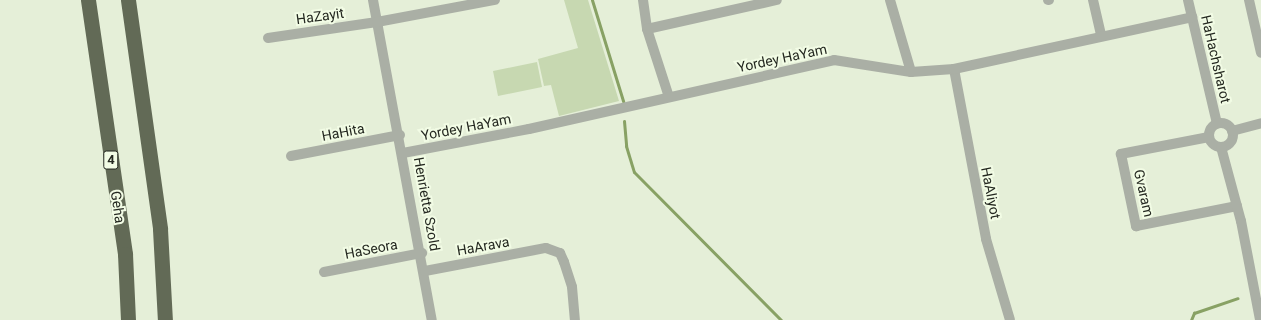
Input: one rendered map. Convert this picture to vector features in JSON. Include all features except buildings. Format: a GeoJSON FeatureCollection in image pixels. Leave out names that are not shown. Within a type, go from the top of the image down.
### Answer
{"type":"FeatureCollection","features":[{"type":"Feature","properties":{"kind":"highway","name":"Geha"},"geometry":{"type":"LineString","coordinates":[[88,0],[125,254],[128,320]]}},
{"type":"Feature","properties":{"kind":"highway"},"geometry":{"type":"LineString","coordinates":[[128,0],[160,229],[166,320]]}},
{"type":"Feature","properties":{"kind":"street","name":"Henrietta Szold"},"geometry":{"type":"LineString","coordinates":[[373,0],[422,253],[432,320]]}},
{"type":"Feature","properties":{"kind":"street","name":"HaZayit"},"geometry":{"type":"LineString","coordinates":[[268,38],[377,22],[495,0]]}},
{"type":"Feature","properties":{"kind":"street"},"geometry":{"type":"LineString","coordinates":[[643,0],[647,29],[669,97]]}},
{"type":"Feature","properties":{"kind":"street"},"geometry":{"type":"LineString","coordinates":[[647,29],[776,0]]}},
{"type":"Feature","properties":{"kind":"street"},"geometry":{"type":"LineString","coordinates":[[890,0],[911,72]]}},
{"type":"Feature","properties":{"kind":"street"},"geometry":{"type":"LineString","coordinates":[[1093,0],[1101,36]]}},
{"type":"Feature","properties":{"kind":"street","name":"HaHachsharot"},"geometry":{"type":"LineString","coordinates":[[1188,0],[1217,124]]}},
{"type":"Feature","properties":{"kind":"street"},"geometry":{"type":"LineString","coordinates":[[1249,0],[1258,27],[1261,53]]}},
{"type":"Feature","properties":{"kind":"street","name":"Yordey HaYam"},"geometry":{"type":"LineString","coordinates":[[403,153],[529,129],[834,60],[911,72],[954,69],[1192,17]]}},
{"type":"Feature","properties":{"kind":"street","name":"HaAliyot"},"geometry":{"type":"LineString","coordinates":[[954,69],[986,239],[1010,320]]}},
{"type":"Feature","properties":{"kind":"street"},"geometry":{"type":"LineString","coordinates":[[1217,124],[1227,125],[1232,131],[1231,140],[1221,146],[1212,143],[1209,137],[1210,129],[1217,124]]}},
{"type":"Feature","properties":{"kind":"street"},"geometry":{"type":"LineString","coordinates":[[1232,131],[1261,124]]}},
{"type":"Feature","properties":{"kind":"street","name":"HaHita"},"geometry":{"type":"LineString","coordinates":[[292,156],[400,135]]}},
{"type":"Feature","properties":{"kind":"street","name":"Gvaram"},"geometry":{"type":"LineString","coordinates":[[1209,137],[1121,154],[1136,226],[1237,206]]}},
{"type":"Feature","properties":{"kind":"street"},"geometry":{"type":"LineString","coordinates":[[1221,146],[1237,206],[1260,320]]}},
{"type":"Feature","properties":{"kind":"street","name":"HaArava"},"geometry":{"type":"LineString","coordinates":[[425,271],[546,248],[560,253],[564,262],[572,287],[575,320]]}},
{"type":"Feature","properties":{"kind":"street","name":"HaSeora"},"geometry":{"type":"LineString","coordinates":[[324,272],[422,253]]}},
{"type":"Feature","properties":{"kind":"green space"},"geometry":{"type":"Polygon","coordinates":[[[564,0],[588,0],[619,101],[559,116],[551,85],[544,86],[538,59],[578,48],[564,0]]]}},
{"type":"Feature","properties":{"kind":"green space"},"geometry":{"type":"Polygon","coordinates":[[[537,62],[542,87],[498,96],[493,71],[537,62]]]}},
{"type":"Feature","properties":{"kind":"waterway"},"geometry":{"type":"LineString","coordinates":[[592,0],[623,101]]}},
{"type":"Feature","properties":{"kind":"waterway"},"geometry":{"type":"LineString","coordinates":[[624,121],[626,146],[634,172],[781,320]]}},
{"type":"Feature","properties":{"kind":"waterway"},"geometry":{"type":"LineString","coordinates":[[1191,320],[1194,313],[1238,298]]}}]}
